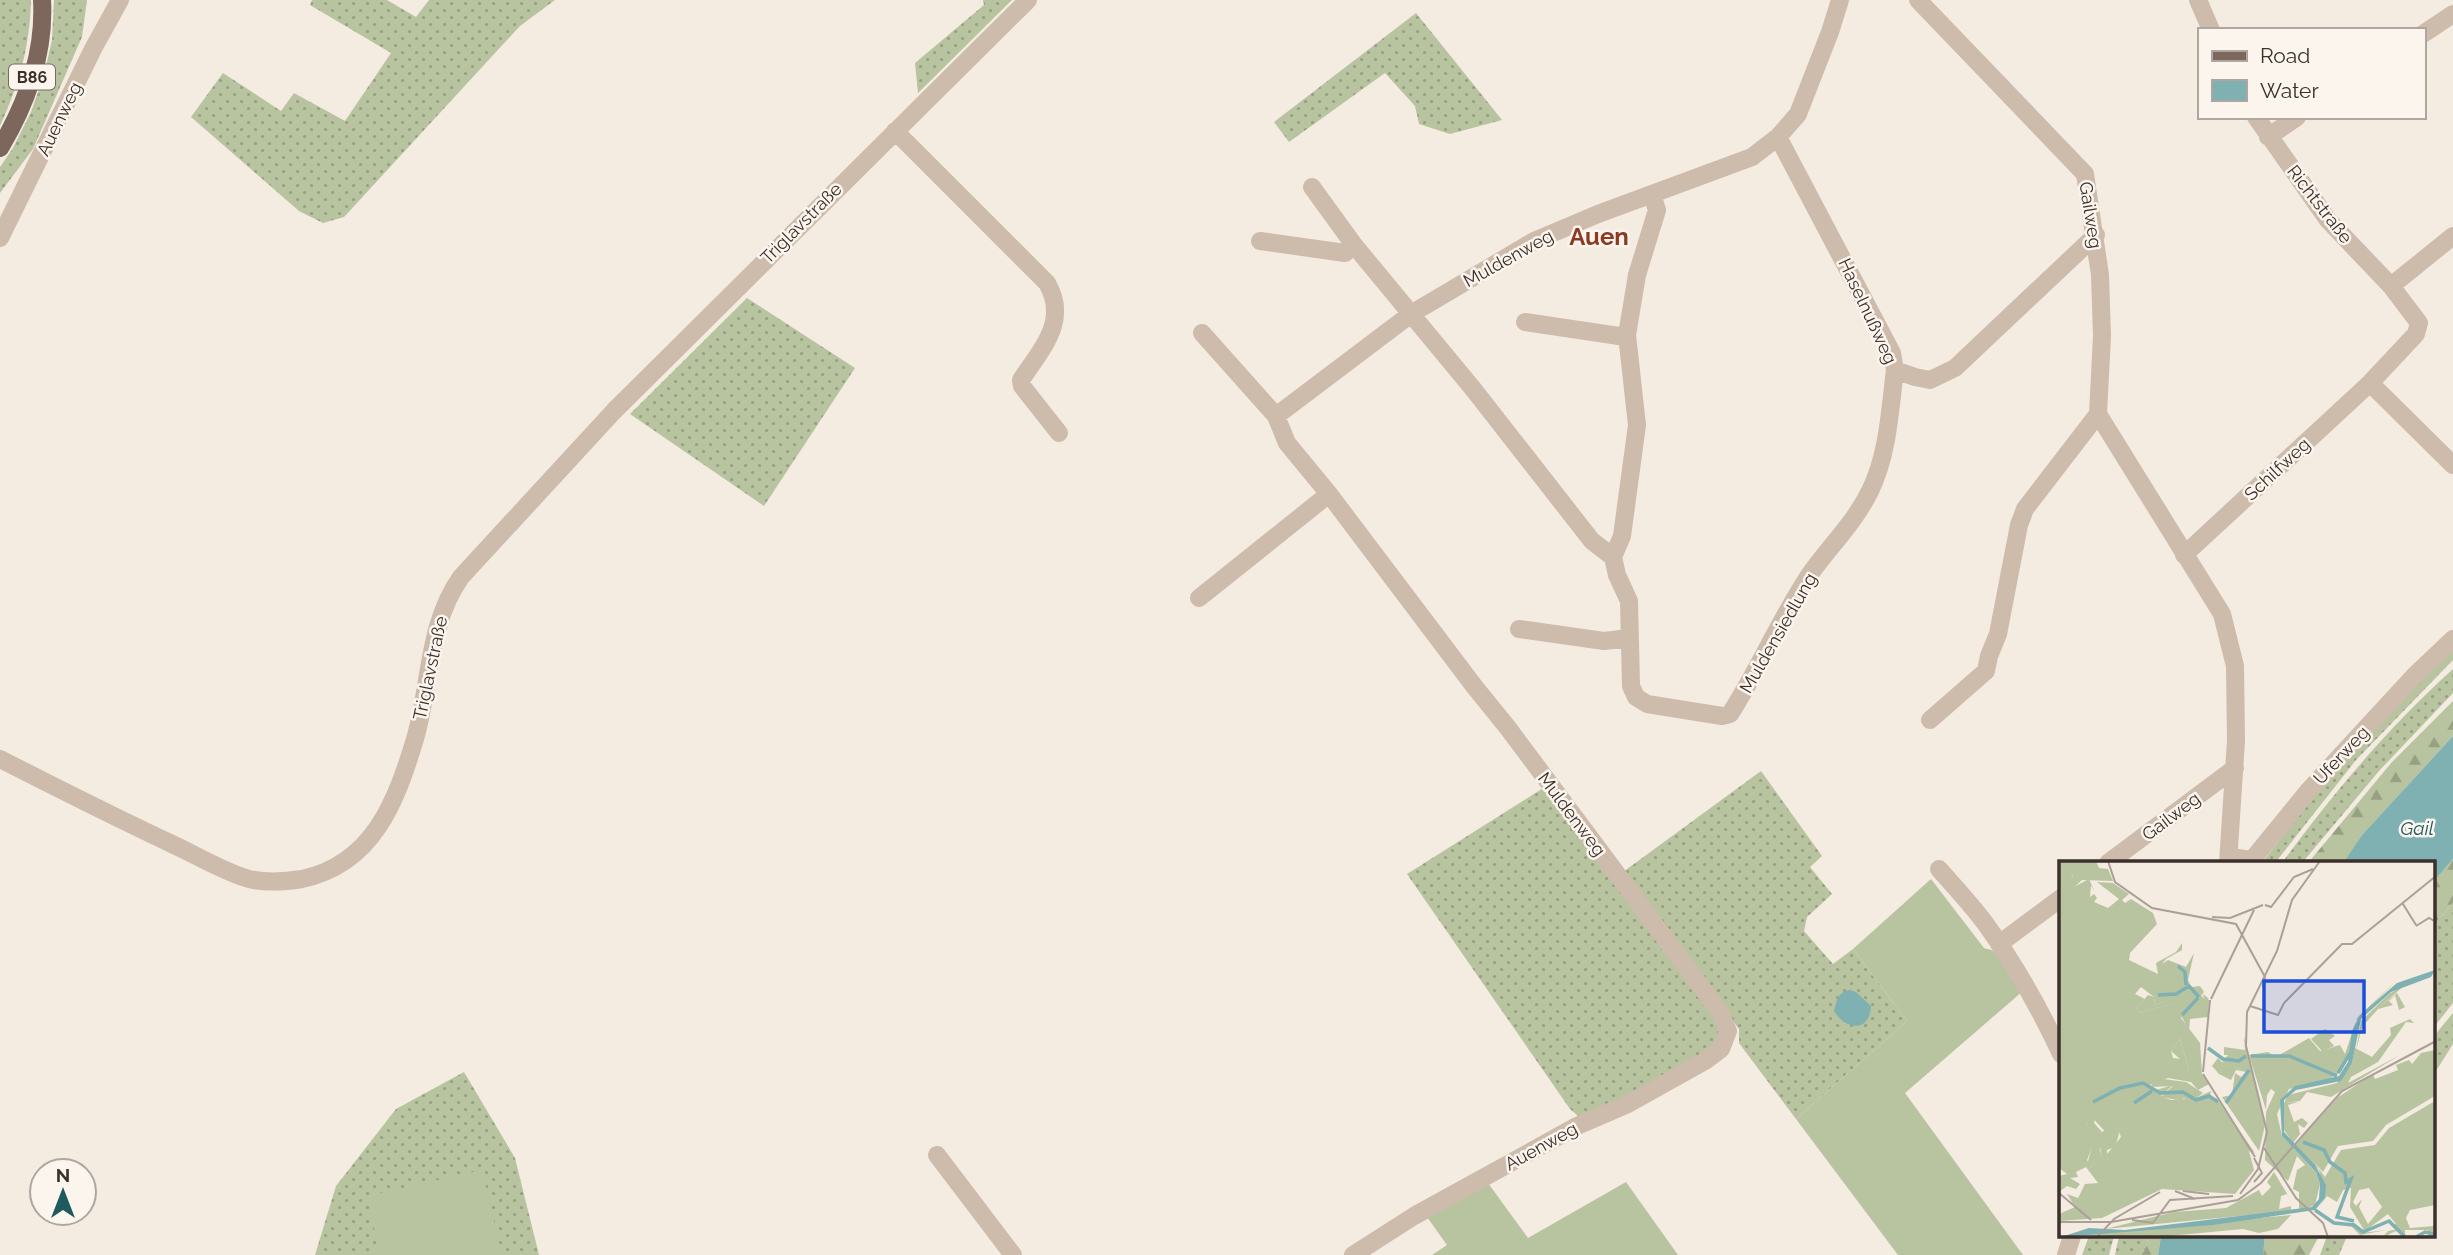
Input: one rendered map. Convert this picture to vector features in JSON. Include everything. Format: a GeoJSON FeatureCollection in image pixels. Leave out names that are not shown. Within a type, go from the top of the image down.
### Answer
{"type":"FeatureCollection","features":[{"type":"Feature","properties":{"kind":"main road","name":"B86"},"geometry":{"type":"LineString","coordinates":[[0,148],[29,91],[39,53],[43,0]]}},
{"type":"Feature","properties":{"kind":"street","name":"Auenweg"},"geometry":{"type":"LineString","coordinates":[[0,238],[120,0]]}},
{"type":"Feature","properties":{"kind":"street","name":"Triglavstraße"},"geometry":{"type":"LineString","coordinates":[[0,759],[137,828],[247,878],[269,882],[314,876],[334,869],[355,854],[387,815],[399,787],[416,737],[428,686],[438,622],[461,577],[614,411],[1028,0]]}},
{"type":"Feature","properties":{"kind":"street","name":"Muldenweg"},"geometry":{"type":"LineString","coordinates":[[1276,416],[1410,314],[1534,241],[1752,157],[1778,137],[1798,114],[1840,0]]}},
{"type":"Feature","properties":{"kind":"street","name":"Gailweg"},"geometry":{"type":"LineString","coordinates":[[1918,0],[1932,18],[2085,174],[2100,275],[2102,336],[2098,414]]}},
{"type":"Feature","properties":{"kind":"street"},"geometry":{"type":"LineString","coordinates":[[2198,0],[2209,28]]}},
{"type":"Feature","properties":{"kind":"street"},"geometry":{"type":"LineString","coordinates":[[2425,33],[2453,14]]}},
{"type":"Feature","properties":{"kind":"street","name":"Richtstraße"},"geometry":{"type":"LineString","coordinates":[[2257,119],[2328,220],[2390,286]]}},
{"type":"Feature","properties":{"kind":"street"},"geometry":{"type":"LineString","coordinates":[[2268,137],[2294,119]]}},
{"type":"Feature","properties":{"kind":"street"},"geometry":{"type":"LineString","coordinates":[[895,131],[1047,283],[1053,293],[1057,316],[1051,333],[1021,380],[1022,386],[1059,433]]}},
{"type":"Feature","properties":{"kind":"street","name":"Haselnußweg"},"geometry":{"type":"LineString","coordinates":[[1778,137],[1892,353],[1895,370],[1915,377],[1930,380],[1955,368],[2096,235]]}},
{"type":"Feature","properties":{"kind":"street"},"geometry":{"type":"LineString","coordinates":[[1312,187],[1354,245],[1474,390],[1592,541],[1614,557],[1622,536],[1637,425],[1627,335],[1637,275],[1657,210],[1652,194]]}},
{"type":"Feature","properties":{"kind":"street"},"geometry":{"type":"LineString","coordinates":[[2390,286],[2453,236]]}},
{"type":"Feature","properties":{"kind":"street"},"geometry":{"type":"LineString","coordinates":[[1260,241],[1345,254],[1354,245]]}},
{"type":"Feature","properties":{"kind":"street","name":"Schilfweg"},"geometry":{"type":"LineString","coordinates":[[2184,555],[2370,383],[2416,334],[2419,323],[2390,286]]}},
{"type":"Feature","properties":{"kind":"street"},"geometry":{"type":"LineString","coordinates":[[1525,323],[1627,335]]}},
{"type":"Feature","properties":{"kind":"street","name":"Muldenweg"},"geometry":{"type":"LineString","coordinates":[[1202,333],[1276,416],[1287,443],[1508,728],[1720,1012],[1726,1022],[1727,1039]]}},
{"type":"Feature","properties":{"kind":"street","name":"Muldensiedlung"},"geometry":{"type":"LineString","coordinates":[[1614,557],[1617,575],[1629,601],[1631,687],[1636,697],[1647,704],[1658,706],[1722,716],[1730,714],[1812,572],[1856,515],[1871,489],[1889,417],[1895,370]]}},
{"type":"Feature","properties":{"kind":"street"},"geometry":{"type":"LineString","coordinates":[[2370,383],[2453,465]]}},
{"type":"Feature","properties":{"kind":"street"},"geometry":{"type":"LineString","coordinates":[[1930,720],[1986,671],[1998,634],[2019,525],[2025,509],[2098,414],[2222,614],[2235,666],[2235,768],[2229,860]]}},
{"type":"Feature","properties":{"kind":"street"},"geometry":{"type":"LineString","coordinates":[[1199,598],[1329,494]]}},
{"type":"Feature","properties":{"kind":"street"},"geometry":{"type":"LineString","coordinates":[[1519,629],[1594,640],[1629,638]]}},
{"type":"Feature","properties":{"kind":"street","name":"Uferweg"},"geometry":{"type":"LineString","coordinates":[[2229,860],[2252,860],[2309,790],[2414,676],[2453,639]]}},
{"type":"Feature","properties":{"kind":"street","name":"Gailweg"},"geometry":{"type":"LineString","coordinates":[[2111,861],[2235,768]]}},
{"type":"Feature","properties":{"kind":"street"},"geometry":{"type":"LineString","coordinates":[[1939,869],[1984,921],[2046,1022],[2059,1050]]}},
{"type":"Feature","properties":{"kind":"street"},"geometry":{"type":"LineString","coordinates":[[1999,944],[2059,899]]}},
{"type":"Feature","properties":{"kind":"street","name":"Auenweg"},"geometry":{"type":"LineString","coordinates":[[1353,1255],[1414,1216],[1577,1126],[1628,1104],[1705,1061],[1721,1049],[1727,1039]]}},
{"type":"Feature","properties":{"kind":"street"},"geometry":{"type":"LineString","coordinates":[[937,1155],[1013,1255]]}},
{"type":"Feature","properties":{"kind":"street"},"geometry":{"type":"LineString","coordinates":[[2066,1255],[2071,1238]]}},
{"type":"Feature","properties":{"kind":"green space"},"geometry":{"type":"Polygon","coordinates":[[[0,0],[31,0],[22,65],[0,126],[0,0]]]}},
{"type":"Feature","properties":{"kind":"green space"},"geometry":{"type":"Polygon","coordinates":[[[54,0],[87,0],[82,37],[33,149],[0,193],[0,167],[31,112],[44,75],[52,40],[54,0]]]}},
{"type":"Feature","properties":{"kind":"green space"},"geometry":{"type":"Polygon","coordinates":[[[312,0],[387,0],[416,17],[429,0],[555,0],[520,26],[344,217],[323,223],[299,211],[191,117],[223,73],[281,111],[294,93],[345,121],[391,53],[310,5],[312,0]]]}},
{"type":"Feature","properties":{"kind":"green space"},"geometry":{"type":"Polygon","coordinates":[[[983,0],[1012,0],[918,93],[915,63],[984,5],[983,0]]]}},
{"type":"Feature","properties":{"kind":"green space"},"geometry":{"type":"Polygon","coordinates":[[[1416,13],[1502,120],[1450,134],[1419,124],[1415,106],[1385,73],[1289,142],[1274,122],[1416,13]]]}},
{"type":"Feature","properties":{"kind":"green space"},"geometry":{"type":"Polygon","coordinates":[[[747,298],[855,368],[764,506],[630,414],[747,298]]]}},
{"type":"Feature","properties":{"kind":"green space"},"geometry":{"type":"Polygon","coordinates":[[[2453,646],[2453,660],[2356,760],[2277,861],[2264,861],[2308,803],[2453,646]]]}},
{"type":"Feature","properties":{"kind":"green space"},"geometry":{"type":"Polygon","coordinates":[[[2453,669],[2453,693],[2379,771],[2304,861],[2284,861],[2321,811],[2406,714],[2453,669]]]}},
{"type":"Feature","properties":{"kind":"green space"},"geometry":{"type":"Polygon","coordinates":[[[2453,701],[2453,736],[2362,835],[2344,861],[2310,861],[2392,762],[2453,701]]]}},
{"type":"Feature","properties":{"kind":"green space"},"geometry":{"type":"Polygon","coordinates":[[[1761,771],[1822,856],[1810,867],[1832,894],[1807,917],[1804,931],[1833,964],[1853,949],[1907,1021],[1796,1119],[1739,1043],[1739,1029],[1623,872],[1761,771]]]}},
{"type":"Feature","properties":{"kind":"green space"},"geometry":{"type":"Polygon","coordinates":[[[1545,787],[1711,1009],[1721,1030],[1716,1046],[1587,1117],[1578,1116],[1570,1109],[1407,874],[1545,787]]]}},
{"type":"Feature","properties":{"kind":"green space"},"geometry":{"type":"Polygon","coordinates":[[[2453,859],[2453,903],[2436,922],[2436,879],[2453,859]]]}},
{"type":"Feature","properties":{"kind":"green space"},"geometry":{"type":"Polygon","coordinates":[[[1931,879],[1984,948],[1998,952],[2023,991],[1905,1093],[2023,1255],[1898,1255],[1796,1119],[1907,1021],[1853,949],[1931,879]]]}},
{"type":"Feature","properties":{"kind":"green space"},"geometry":{"type":"Polygon","coordinates":[[[2453,903],[2453,1003],[2436,1024],[2436,922],[2453,903]]]}},
{"type":"Feature","properties":{"kind":"green space"},"geometry":{"type":"Polygon","coordinates":[[[2453,1013],[2453,1044],[2436,1071],[2436,1034],[2453,1013]]]}},
{"type":"Feature","properties":{"kind":"green space"},"geometry":{"type":"Polygon","coordinates":[[[464,1072],[515,1158],[539,1255],[315,1255],[336,1186],[396,1109],[464,1072]]]}},
{"type":"Feature","properties":{"kind":"green space"},"geometry":{"type":"Polygon","coordinates":[[[482,1170],[502,1255],[380,1255],[367,1196],[482,1170]]]}},
{"type":"Feature","properties":{"kind":"green space"},"geometry":{"type":"Polygon","coordinates":[[[1626,1182],[1678,1255],[1432,1255],[1447,1245],[1427,1217],[1488,1183],[1528,1238],[1626,1182]]]}},
{"type":"Feature","properties":{"kind":"green space"},"geometry":{"type":"Polygon","coordinates":[[[2088,1238],[2113,1238],[2109,1255],[2082,1255],[2088,1238]]]}},
{"type":"Feature","properties":{"kind":"green space"},"geometry":{"type":"Polygon","coordinates":[[[2119,1238],[2148,1238],[2141,1255],[2115,1255],[2119,1238]]]}},
{"type":"Feature","properties":{"kind":"green space"},"geometry":{"type":"Polygon","coordinates":[[[2148,1238],[2161,1238],[2158,1255],[2141,1255],[2148,1238]]]}},
{"type":"Feature","properties":{"kind":"green space"},"geometry":{"type":"Polygon","coordinates":[[[2265,1238],[2318,1238],[2309,1255],[2263,1255],[2265,1238]]]}},
{"type":"Feature","properties":{"kind":"green space"},"geometry":{"type":"Polygon","coordinates":[[[2326,1238],[2346,1238],[2339,1255],[2320,1255],[2326,1238]]]}},
{"type":"Feature","properties":{"kind":"water","name":"Gail"},"geometry":{"type":"Polygon","coordinates":[[[2453,736],[2453,859],[2436,879],[2436,861],[2344,861],[2362,835],[2453,736]]]}},
{"type":"Feature","properties":{"kind":"water"},"geometry":{"type":"Polygon","coordinates":[[[1850,990],[1871,1006],[1866,1021],[1857,1026],[1845,1022],[1834,1011],[1840,995],[1850,990]]]}},
{"type":"Feature","properties":{"kind":"water"},"geometry":{"type":"Polygon","coordinates":[[[2161,1238],[2265,1238],[2263,1255],[2158,1255],[2161,1238]]]}},
{"type":"Feature","properties":{"kind":"district","name":"Auen"},"geometry":{"type":"Point","coordinates":[1599,236]}}]}
